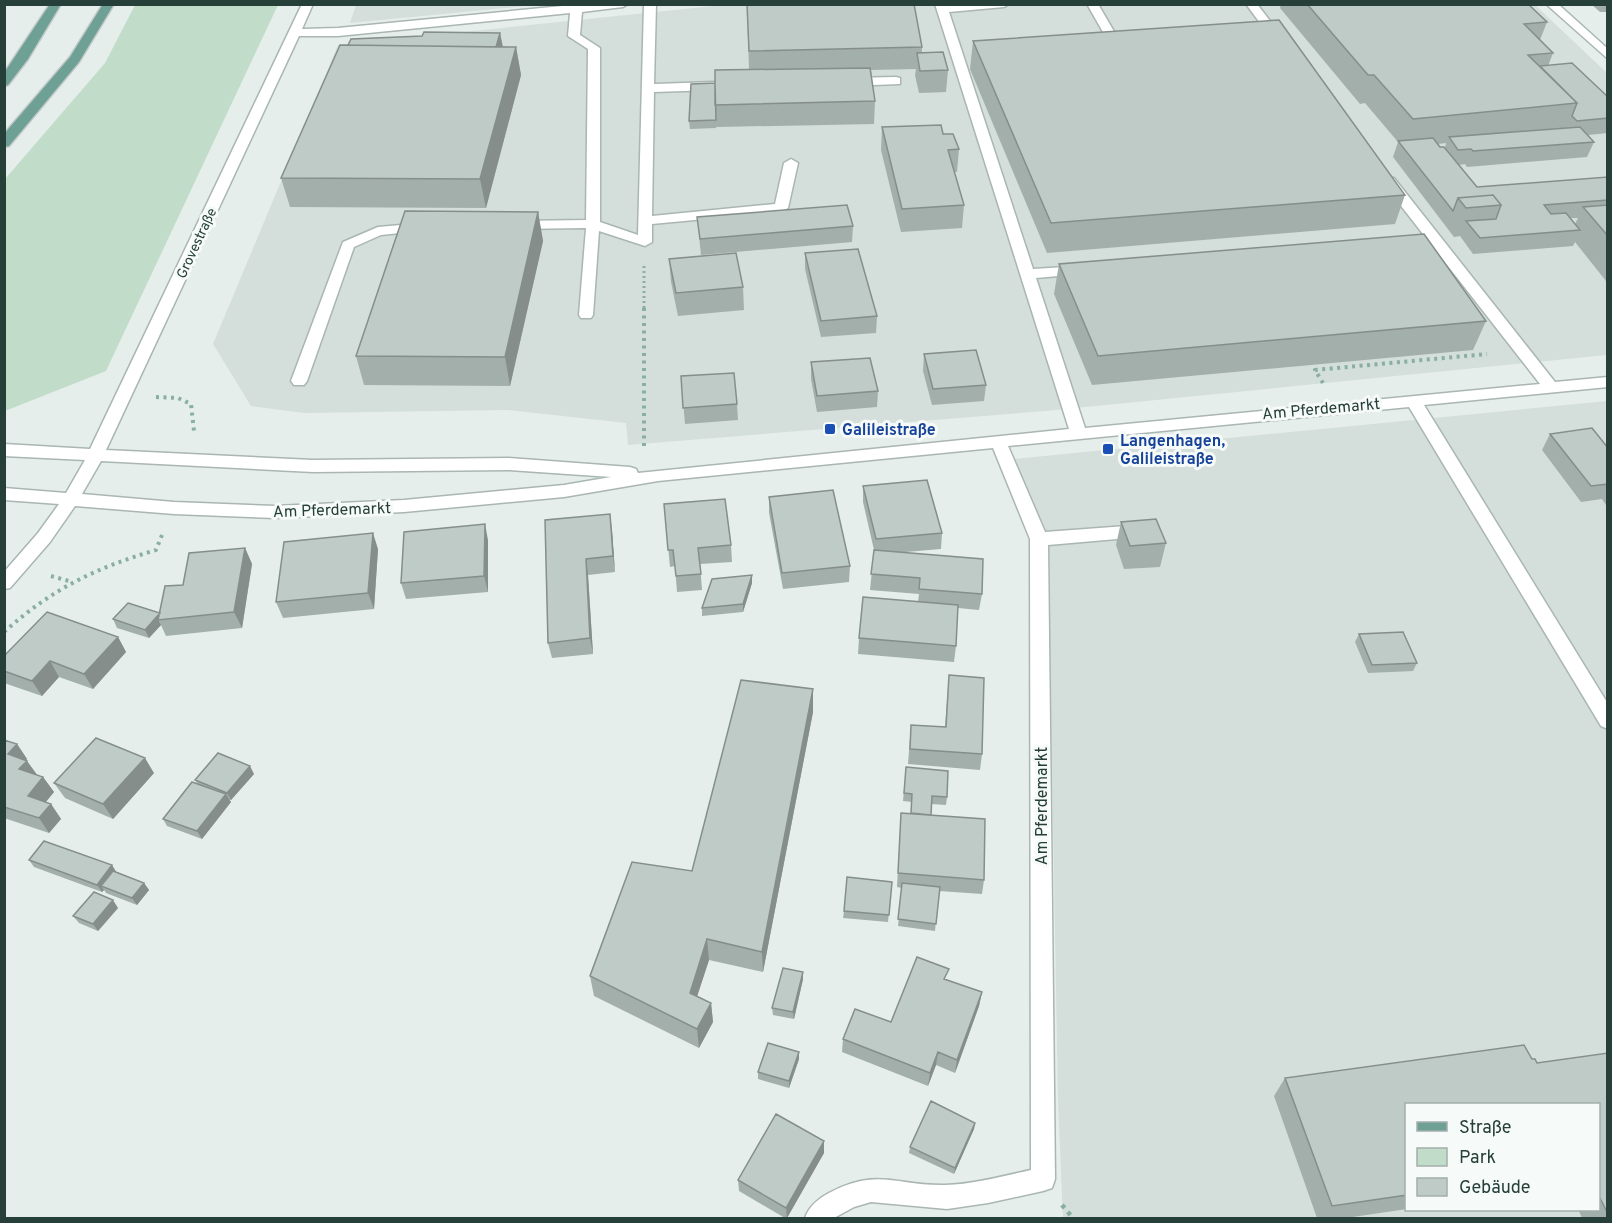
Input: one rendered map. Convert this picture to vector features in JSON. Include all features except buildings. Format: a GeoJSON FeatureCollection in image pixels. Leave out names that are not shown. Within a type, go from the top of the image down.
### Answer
{"type":"FeatureCollection","features":[{"type":"Feature","properties":{"kind":"main road"},"geometry":{"type":"LineString","coordinates":[[4,82],[22,59],[56,4]]}},
{"type":"Feature","properties":{"kind":"main road"},"geometry":{"type":"LineString","coordinates":[[4,143],[75,58],[109,4]]}},
{"type":"Feature","properties":{"kind":"street","name":"Grovestraße"},"geometry":{"type":"LineString","coordinates":[[4,583],[54,528],[72,500],[124,396],[308,4]]}},
{"type":"Feature","properties":{"kind":"street"},"geometry":{"type":"LineString","coordinates":[[296,33],[338,32],[623,4]]}},
{"type":"Feature","properties":{"kind":"street"},"geometry":{"type":"LineString","coordinates":[[498,225],[593,224],[645,242],[650,4]]}},
{"type":"Feature","properties":{"kind":"street"},"geometry":{"type":"LineString","coordinates":[[1004,4],[942,7],[1078,432]]}},
{"type":"Feature","properties":{"kind":"street"},"geometry":{"type":"LineString","coordinates":[[1092,4],[1122,56]]}},
{"type":"Feature","properties":{"kind":"street"},"geometry":{"type":"LineString","coordinates":[[1251,4],[1287,50]]}},
{"type":"Feature","properties":{"kind":"street"},"geometry":{"type":"LineString","coordinates":[[1551,4],[1608,56]]}},
{"type":"Feature","properties":{"kind":"street"},"geometry":{"type":"LineString","coordinates":[[576,9],[574,36],[594,48],[593,224],[586,315]]}},
{"type":"Feature","properties":{"kind":"street"},"geometry":{"type":"LineString","coordinates":[[837,83],[896,81]]}},
{"type":"Feature","properties":{"kind":"street"},"geometry":{"type":"LineString","coordinates":[[648,88],[731,86]]}},
{"type":"Feature","properties":{"kind":"street"},"geometry":{"type":"LineString","coordinates":[[645,220],[781,207],[791,163]]}},
{"type":"Feature","properties":{"kind":"street"},"geometry":{"type":"LineString","coordinates":[[1379,168],[1430,241],[1551,387]]}},
{"type":"Feature","properties":{"kind":"street"},"geometry":{"type":"LineString","coordinates":[[299,381],[348,245],[378,231],[438,226]]}},
{"type":"Feature","properties":{"kind":"street"},"geometry":{"type":"LineString","coordinates":[[1027,274],[1097,268]]}},
{"type":"Feature","properties":{"kind":"street","name":"Am Pferdemarkt"},"geometry":{"type":"LineString","coordinates":[[4,494],[174,508],[275,512],[404,506],[564,491],[658,475],[1078,432],[1608,382]]}},
{"type":"Feature","properties":{"kind":"street"},"geometry":{"type":"LineString","coordinates":[[1413,400],[1608,721]]}},
{"type":"Feature","properties":{"kind":"street","name":"Am Pferdemarkt"},"geometry":{"type":"LineString","coordinates":[[817,1218],[847,1198],[867,1191],[935,1197],[980,1193],[1043,1179],[1039,539],[998,441]]}},
{"type":"Feature","properties":{"kind":"street","name":"Am Pferdemarkt"},"geometry":{"type":"LineString","coordinates":[[4,450],[313,466],[509,464],[658,475]]}},
{"type":"Feature","properties":{"kind":"street"},"geometry":{"type":"LineString","coordinates":[[1039,539],[1140,531]]}},
{"type":"Feature","properties":{"kind":"path"},"geometry":{"type":"LineString","coordinates":[[645,242],[642,444],[658,475]]}},
{"type":"Feature","properties":{"kind":"path"},"geometry":{"type":"LineString","coordinates":[[1337,407],[1315,370],[1522,350]]}},
{"type":"Feature","properties":{"kind":"path"},"geometry":{"type":"LineString","coordinates":[[124,396],[178,398],[191,404],[194,415],[194,434]]}},
{"type":"Feature","properties":{"kind":"path"},"geometry":{"type":"LineString","coordinates":[[4,632],[27,611],[69,581],[109,562],[156,550]]}},
{"type":"Feature","properties":{"kind":"shaded area"},"geometry":{"type":"Polygon","coordinates":[[[356,4],[536,5],[350,23],[356,4]]]}},
{"type":"Feature","properties":{"kind":"shaded area"},"geometry":{"type":"Polygon","coordinates":[[[733,4],[1534,4],[1607,73],[1607,355],[1045,411],[628,445],[626,423],[508,410],[304,413],[251,406],[213,344],[338,45],[733,4]]]}},
{"type":"Feature","properties":{"kind":"shaded area"},"geometry":{"type":"Polygon","coordinates":[[[1607,401],[1607,1218],[1063,1218],[1058,1101],[1048,541],[1014,459],[1607,401]]]}},
{"type":"Feature","properties":{"kind":"green space"},"geometry":{"type":"Polygon","coordinates":[[[135,5],[278,5],[106,371],[5,411],[5,179],[105,63],[135,5]]]}},
{"type":"Feature","properties":{"kind":"place","name":"Galileistraße"},"geometry":{"type":"Point","coordinates":[830,429]}},
{"type":"Feature","properties":{"kind":"place","name":"Langenhagen, Galileistraße"},"geometry":{"type":"Point","coordinates":[1108,449]}}]}
